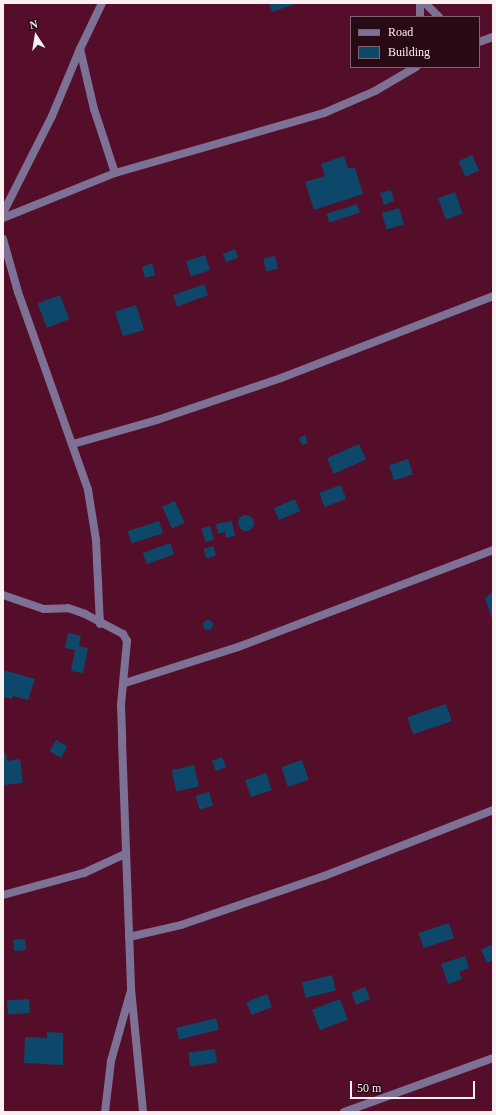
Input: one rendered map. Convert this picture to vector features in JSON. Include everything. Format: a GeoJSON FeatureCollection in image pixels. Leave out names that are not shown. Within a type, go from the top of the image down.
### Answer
{"type":"FeatureCollection","features":[{"type":"Feature","properties":{"kind":"street"},"geometry":{"type":"LineString","coordinates":[[3,213],[52,116],[80,49],[102,3]]}},
{"type":"Feature","properties":{"kind":"street"},"geometry":{"type":"LineString","coordinates":[[420,3],[420,16]]}},
{"type":"Feature","properties":{"kind":"street"},"geometry":{"type":"LineString","coordinates":[[425,3],[438,16]]}},
{"type":"Feature","properties":{"kind":"street"},"geometry":{"type":"LineString","coordinates":[[480,42],[493,37]]}},
{"type":"Feature","properties":{"kind":"street"},"geometry":{"type":"LineString","coordinates":[[80,49],[94,109],[115,173]]}},
{"type":"Feature","properties":{"kind":"street"},"geometry":{"type":"LineString","coordinates":[[3,218],[115,173],[324,113],[375,91],[414,68]]}},
{"type":"Feature","properties":{"kind":"street"},"geometry":{"type":"LineString","coordinates":[[3,239],[18,292],[88,490],[96,540],[100,624]]}},
{"type":"Feature","properties":{"kind":"street"},"geometry":{"type":"LineString","coordinates":[[73,444],[157,420],[281,378],[493,296]]}},
{"type":"Feature","properties":{"kind":"street"},"geometry":{"type":"LineString","coordinates":[[125,683],[238,647],[493,550]]}},
{"type":"Feature","properties":{"kind":"street"},"geometry":{"type":"LineString","coordinates":[[3,595],[44,609],[68,608],[85,614],[100,624],[123,634],[127,641],[125,683],[121,705],[125,854],[131,989],[143,1112]]}},
{"type":"Feature","properties":{"kind":"street"},"geometry":{"type":"LineString","coordinates":[[129,937],[181,925],[309,881],[493,810]]}},
{"type":"Feature","properties":{"kind":"street"},"geometry":{"type":"LineString","coordinates":[[3,896],[84,873],[125,854]]}},
{"type":"Feature","properties":{"kind":"street"},"geometry":{"type":"LineString","coordinates":[[106,1112],[111,1061],[131,989]]}},
{"type":"Feature","properties":{"kind":"street"},"geometry":{"type":"LineString","coordinates":[[344,1112],[493,1058]]}},
{"type":"Feature","properties":{"kind":"building"},"geometry":{"type":"Polygon","coordinates":[[[269,3],[298,3],[272,12],[269,3]]]}},
{"type":"Feature","properties":{"kind":"building"},"geometry":{"type":"Polygon","coordinates":[[[472,155],[479,170],[466,177],[458,161],[472,155]]]}},
{"type":"Feature","properties":{"kind":"building"},"geometry":{"type":"Polygon","coordinates":[[[344,156],[348,168],[355,168],[363,194],[314,210],[305,182],[325,176],[321,164],[344,156]]]}},
{"type":"Feature","properties":{"kind":"building"},"geometry":{"type":"Polygon","coordinates":[[[391,190],[394,201],[384,205],[380,193],[391,190]]]}},
{"type":"Feature","properties":{"kind":"building"},"geometry":{"type":"Polygon","coordinates":[[[455,192],[463,214],[446,220],[438,198],[455,192]]]}},
{"type":"Feature","properties":{"kind":"building"},"geometry":{"type":"Polygon","coordinates":[[[357,204],[360,213],[329,222],[327,214],[357,204]]]}},
{"type":"Feature","properties":{"kind":"building"},"geometry":{"type":"Polygon","coordinates":[[[399,208],[404,224],[387,230],[382,213],[399,208]]]}},
{"type":"Feature","properties":{"kind":"building"},"geometry":{"type":"Polygon","coordinates":[[[235,249],[238,257],[226,262],[223,254],[235,249]]]}},
{"type":"Feature","properties":{"kind":"building"},"geometry":{"type":"Polygon","coordinates":[[[205,255],[210,270],[191,276],[186,261],[205,255]]]}},
{"type":"Feature","properties":{"kind":"building"},"geometry":{"type":"Polygon","coordinates":[[[275,256],[278,269],[266,271],[263,259],[275,256]]]}},
{"type":"Feature","properties":{"kind":"building"},"geometry":{"type":"Polygon","coordinates":[[[152,263],[155,275],[145,278],[142,267],[152,263]]]}},
{"type":"Feature","properties":{"kind":"building"},"geometry":{"type":"Polygon","coordinates":[[[204,284],[208,295],[177,307],[173,295],[204,284]]]}},
{"type":"Feature","properties":{"kind":"building"},"geometry":{"type":"Polygon","coordinates":[[[60,295],[69,319],[47,328],[38,304],[60,295]]]}},
{"type":"Feature","properties":{"kind":"building"},"geometry":{"type":"Polygon","coordinates":[[[136,305],[144,330],[123,337],[115,312],[136,305]]]}},
{"type":"Feature","properties":{"kind":"building"},"geometry":{"type":"Polygon","coordinates":[[[305,435],[308,443],[302,445],[299,438],[305,435]]]}},
{"type":"Feature","properties":{"kind":"building"},"geometry":{"type":"Polygon","coordinates":[[[359,444],[366,460],[334,474],[327,458],[359,444]]]}},
{"type":"Feature","properties":{"kind":"building"},"geometry":{"type":"Polygon","coordinates":[[[408,459],[413,474],[394,480],[389,465],[408,459]]]}},
{"type":"Feature","properties":{"kind":"building"},"geometry":{"type":"Polygon","coordinates":[[[341,485],[346,499],[325,507],[319,493],[341,485]]]}},
{"type":"Feature","properties":{"kind":"building"},"geometry":{"type":"Polygon","coordinates":[[[295,499],[300,511],[279,520],[274,508],[295,499]]]}},
{"type":"Feature","properties":{"kind":"building"},"geometry":{"type":"Polygon","coordinates":[[[175,501],[185,523],[172,529],[162,507],[175,501]]]}},
{"type":"Feature","properties":{"kind":"building"},"geometry":{"type":"Polygon","coordinates":[[[246,515],[252,517],[254,523],[252,529],[246,531],[240,529],[238,523],[240,517],[246,515]]]}},
{"type":"Feature","properties":{"kind":"building"},"geometry":{"type":"Polygon","coordinates":[[[159,521],[163,533],[132,544],[128,531],[159,521]]]}},
{"type":"Feature","properties":{"kind":"building"},"geometry":{"type":"Polygon","coordinates":[[[232,521],[235,536],[226,538],[225,532],[218,534],[216,524],[232,521]]]}},
{"type":"Feature","properties":{"kind":"building"},"geometry":{"type":"Polygon","coordinates":[[[210,526],[214,539],[205,542],[201,529],[210,526]]]}},
{"type":"Feature","properties":{"kind":"building"},"geometry":{"type":"Polygon","coordinates":[[[170,543],[174,554],[147,564],[143,553],[170,543]]]}},
{"type":"Feature","properties":{"kind":"building"},"geometry":{"type":"Polygon","coordinates":[[[213,546],[216,556],[206,558],[203,549],[213,546]]]}},
{"type":"Feature","properties":{"kind":"building"},"geometry":{"type":"Polygon","coordinates":[[[493,592],[493,622],[485,598],[493,592]]]}},
{"type":"Feature","properties":{"kind":"building"},"geometry":{"type":"Polygon","coordinates":[[[206,620],[210,620],[212,621],[212,629],[206,630],[203,627],[203,623],[206,620]]]}},
{"type":"Feature","properties":{"kind":"building"},"geometry":{"type":"Polygon","coordinates":[[[68,633],[81,636],[79,646],[88,648],[83,673],[71,671],[75,650],[65,648],[68,633]]]}},
{"type":"Feature","properties":{"kind":"building"},"geometry":{"type":"Polygon","coordinates":[[[3,670],[35,679],[28,700],[13,696],[12,699],[3,697],[3,670]]]}},
{"type":"Feature","properties":{"kind":"building"},"geometry":{"type":"Polygon","coordinates":[[[446,704],[452,721],[413,734],[407,717],[446,704]]]}},
{"type":"Feature","properties":{"kind":"building"},"geometry":{"type":"Polygon","coordinates":[[[56,740],[67,746],[61,758],[50,751],[56,740]]]}},
{"type":"Feature","properties":{"kind":"building"},"geometry":{"type":"Polygon","coordinates":[[[6,753],[7,761],[20,759],[23,783],[3,785],[3,754],[6,753]]]}},
{"type":"Feature","properties":{"kind":"building"},"geometry":{"type":"Polygon","coordinates":[[[222,757],[226,767],[216,771],[212,761],[222,757]]]}},
{"type":"Feature","properties":{"kind":"building"},"geometry":{"type":"Polygon","coordinates":[[[302,760],[309,780],[288,787],[281,767],[302,760]]]}},
{"type":"Feature","properties":{"kind":"building"},"geometry":{"type":"Polygon","coordinates":[[[194,765],[199,786],[177,792],[172,770],[194,765]]]}},
{"type":"Feature","properties":{"kind":"building"},"geometry":{"type":"Polygon","coordinates":[[[266,773],[272,790],[251,797],[245,780],[266,773]]]}},
{"type":"Feature","properties":{"kind":"building"},"geometry":{"type":"Polygon","coordinates":[[[209,792],[213,805],[200,809],[196,796],[209,792]]]}},
{"type":"Feature","properties":{"kind":"building"},"geometry":{"type":"Polygon","coordinates":[[[449,923],[454,938],[424,948],[419,933],[449,923]]]}},
{"type":"Feature","properties":{"kind":"building"},"geometry":{"type":"Polygon","coordinates":[[[25,939],[26,950],[14,951],[13,940],[25,939]]]}},
{"type":"Feature","properties":{"kind":"building"},"geometry":{"type":"Polygon","coordinates":[[[493,944],[493,960],[487,963],[481,950],[493,944]]]}},
{"type":"Feature","properties":{"kind":"building"},"geometry":{"type":"Polygon","coordinates":[[[465,956],[469,968],[459,972],[462,979],[448,984],[441,964],[465,956]]]}},
{"type":"Feature","properties":{"kind":"building"},"geometry":{"type":"Polygon","coordinates":[[[332,975],[336,991],[306,998],[302,982],[332,975]]]}},
{"type":"Feature","properties":{"kind":"building"},"geometry":{"type":"Polygon","coordinates":[[[365,987],[370,999],[356,1005],[351,993],[365,987]]]}},
{"type":"Feature","properties":{"kind":"building"},"geometry":{"type":"Polygon","coordinates":[[[267,994],[272,1007],[251,1015],[246,1002],[267,994]]]}},
{"type":"Feature","properties":{"kind":"building"},"geometry":{"type":"Polygon","coordinates":[[[29,999],[30,1013],[8,1015],[7,1001],[29,999]]]}},
{"type":"Feature","properties":{"kind":"building"},"geometry":{"type":"Polygon","coordinates":[[[340,999],[348,1020],[320,1030],[312,1010],[340,999]]]}},
{"type":"Feature","properties":{"kind":"building"},"geometry":{"type":"Polygon","coordinates":[[[216,1018],[219,1030],[179,1040],[176,1028],[216,1018]]]}},
{"type":"Feature","properties":{"kind":"building"},"geometry":{"type":"Polygon","coordinates":[[[47,1032],[63,1033],[63,1065],[24,1063],[25,1037],[47,1038],[47,1032]]]}},
{"type":"Feature","properties":{"kind":"building"},"geometry":{"type":"Polygon","coordinates":[[[215,1049],[217,1063],[190,1067],[188,1053],[215,1049]]]}}]}
